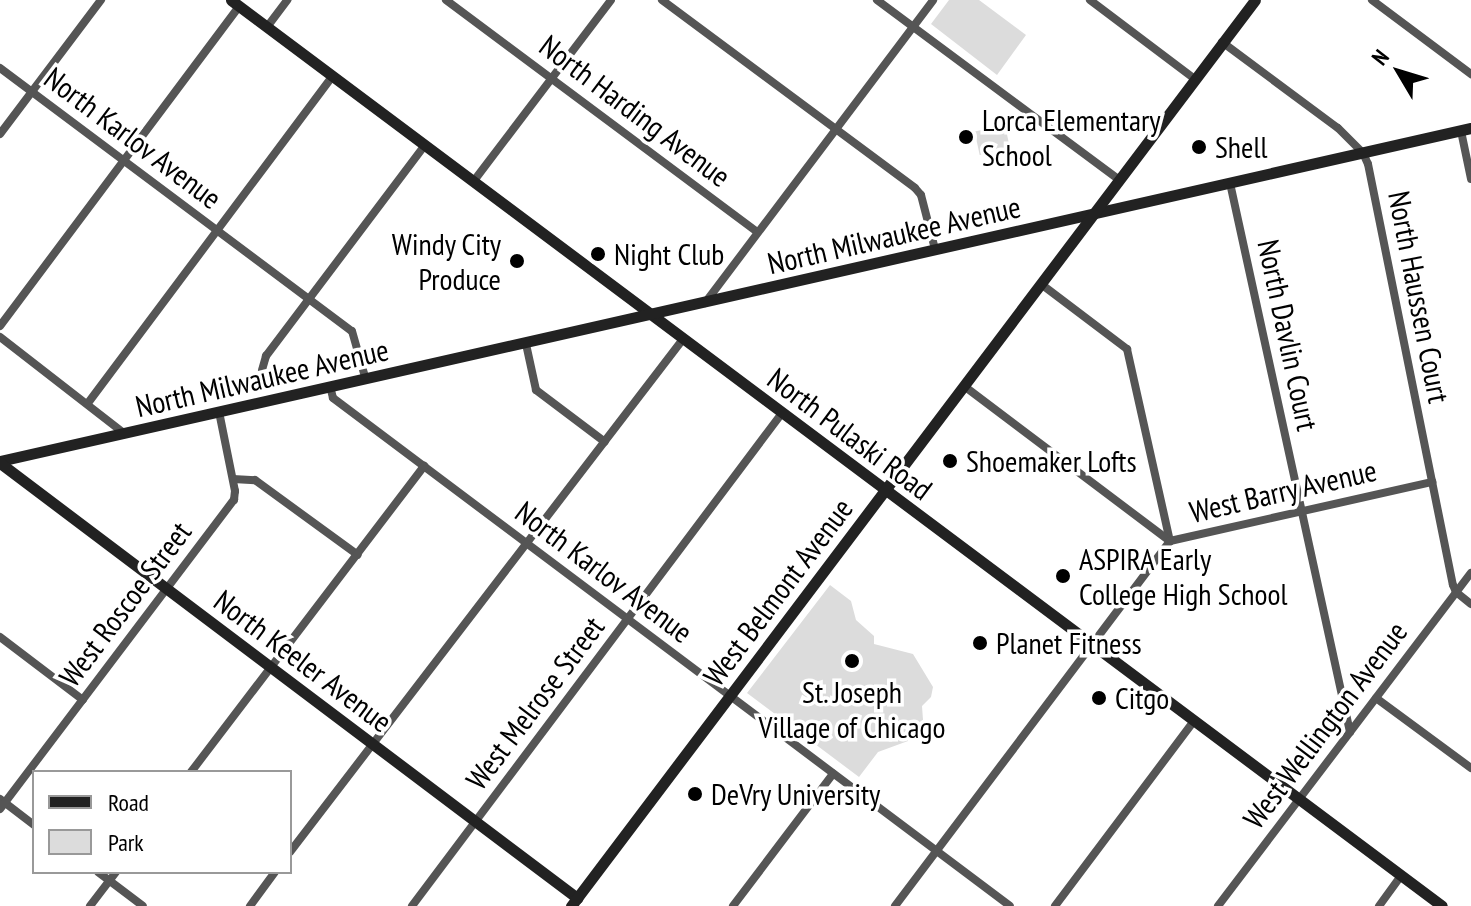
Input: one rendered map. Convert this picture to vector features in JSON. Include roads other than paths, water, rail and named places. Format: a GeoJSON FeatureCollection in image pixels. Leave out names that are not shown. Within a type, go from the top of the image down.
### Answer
{"type":"FeatureCollection","features":[{"type":"Feature","properties":{"kind":"main road","name":"West Belmont Avenue"},"geometry":{"type":"LineString","coordinates":[[574,902],[1255,0]]}},
{"type":"Feature","properties":{"kind":"main road","name":"North Pulaski Road"},"geometry":{"type":"LineString","coordinates":[[235,3],[1442,906]]}},
{"type":"Feature","properties":{"kind":"main road","name":"North Milwaukee Avenue"},"geometry":{"type":"LineString","coordinates":[[0,462],[1466,130]]}},
{"type":"Feature","properties":{"kind":"main road","name":"North Keeler Avenue"},"geometry":{"type":"LineString","coordinates":[[0,462],[475,821],[574,902]]}},
{"type":"Feature","properties":{"kind":"street"},"geometry":{"type":"LineString","coordinates":[[0,134],[101,0]]}},
{"type":"Feature","properties":{"kind":"street"},"geometry":{"type":"LineString","coordinates":[[267,27],[287,0]]}},
{"type":"Feature","properties":{"kind":"street","name":"North Harding Avenue"},"geometry":{"type":"LineString","coordinates":[[446,0],[757,232]]}},
{"type":"Feature","properties":{"kind":"street"},"geometry":{"type":"LineString","coordinates":[[473,182],[611,0]]}},
{"type":"Feature","properties":{"kind":"street"},"geometry":{"type":"LineString","coordinates":[[662,0],[918,191],[935,249]]}},
{"type":"Feature","properties":{"kind":"street"},"geometry":{"type":"LineString","coordinates":[[877,0],[1119,180]]}},
{"type":"Feature","properties":{"kind":"street"},"geometry":{"type":"LineString","coordinates":[[705,303],[933,0]]}},
{"type":"Feature","properties":{"kind":"street"},"geometry":{"type":"LineString","coordinates":[[1090,0],[1195,79]]}},
{"type":"Feature","properties":{"kind":"street"},"geometry":{"type":"LineString","coordinates":[[1372,0],[1471,74]]}},
{"type":"Feature","properties":{"kind":"street"},"geometry":{"type":"LineString","coordinates":[[0,326],[235,3]]}},
{"type":"Feature","properties":{"kind":"street"},"geometry":{"type":"LineString","coordinates":[[1222,42],[1338,128],[1363,153]]}},
{"type":"Feature","properties":{"kind":"street","name":"North Karlov Avenue"},"geometry":{"type":"LineString","coordinates":[[0,68],[352,331],[365,377]]}},
{"type":"Feature","properties":{"kind":"street"},"geometry":{"type":"LineString","coordinates":[[88,403],[333,76]]}},
{"type":"Feature","properties":{"kind":"street"},"geometry":{"type":"LineString","coordinates":[[1466,130],[1471,179]]}},
{"type":"Feature","properties":{"kind":"street"},"geometry":{"type":"LineString","coordinates":[[262,370],[266,356],[425,145]]}},
{"type":"Feature","properties":{"kind":"street","name":"North Haussen Court"},"geometry":{"type":"LineString","coordinates":[[1363,153],[1456,592]]}},
{"type":"Feature","properties":{"kind":"street","name":"North Davlin Court"},"geometry":{"type":"LineString","coordinates":[[1230,183],[1350,732]]}},
{"type":"Feature","properties":{"kind":"street"},"geometry":{"type":"LineString","coordinates":[[1041,284],[1127,349],[1170,541]]}},
{"type":"Feature","properties":{"kind":"street"},"geometry":{"type":"LineString","coordinates":[[0,337],[125,434]]}},
{"type":"Feature","properties":{"kind":"street"},"geometry":{"type":"LineString","coordinates":[[292,849],[683,339]]}},
{"type":"Feature","properties":{"kind":"street"},"geometry":{"type":"LineString","coordinates":[[526,344],[536,390],[605,442]]}},
{"type":"Feature","properties":{"kind":"street","name":"North Karlov Avenue"},"geometry":{"type":"LineString","coordinates":[[330,386],[333,398],[1010,906]]}},
{"type":"Feature","properties":{"kind":"street"},"geometry":{"type":"LineString","coordinates":[[964,386],[1170,541]]}},
{"type":"Feature","properties":{"kind":"street","name":"West Roscoe Street"},"geometry":{"type":"LineString","coordinates":[[2,804],[234,500],[233,479],[219,412]]}},
{"type":"Feature","properties":{"kind":"street","name":"West Melrose Street"},"geometry":{"type":"LineString","coordinates":[[412,906],[782,413]]}},
{"type":"Feature","properties":{"kind":"street"},"geometry":{"type":"LineString","coordinates":[[192,770],[424,466]]}},
{"type":"Feature","properties":{"kind":"street"},"geometry":{"type":"LineString","coordinates":[[233,479],[255,480],[358,555]]}},
{"type":"Feature","properties":{"kind":"street","name":"West Barry Avenue"},"geometry":{"type":"LineString","coordinates":[[895,906],[1170,541],[1432,482]]}},
{"type":"Feature","properties":{"kind":"street","name":"West Wellington Avenue"},"geometry":{"type":"LineString","coordinates":[[1218,906],[1471,573]]}},
{"type":"Feature","properties":{"kind":"street"},"geometry":{"type":"LineString","coordinates":[[1456,592],[1471,604]]}},
{"type":"Feature","properties":{"kind":"street"},"geometry":{"type":"LineString","coordinates":[[0,637],[83,700]]}},
{"type":"Feature","properties":{"kind":"street"},"geometry":{"type":"LineString","coordinates":[[1376,698],[1471,768]]}},
{"type":"Feature","properties":{"kind":"street"},"geometry":{"type":"LineString","coordinates":[[1055,906],[1194,721]]}},
{"type":"Feature","properties":{"kind":"street"},"geometry":{"type":"LineString","coordinates":[[733,906],[833,774]]}},
{"type":"Feature","properties":{"kind":"street"},"geometry":{"type":"LineString","coordinates":[[2,804],[32,824]]}},
{"type":"Feature","properties":{"kind":"street"},"geometry":{"type":"LineString","coordinates":[[100,874],[143,906]]}},
{"type":"Feature","properties":{"kind":"street"},"geometry":{"type":"LineString","coordinates":[[90,906],[114,874]]}},
{"type":"Feature","properties":{"kind":"street"},"geometry":{"type":"LineString","coordinates":[[250,906],[274,874]]}},
{"type":"Feature","properties":{"kind":"street"},"geometry":{"type":"LineString","coordinates":[[1379,906],[1401,876]]}},
{"type":"Feature","properties":{"kind":"place","name":"Lorca Elementary School"},"geometry":{"type":"Point","coordinates":[966,137]}},
{"type":"Feature","properties":{"kind":"place","name":"Shell"},"geometry":{"type":"Point","coordinates":[1199,147]}},
{"type":"Feature","properties":{"kind":"place","name":"Night Club"},"geometry":{"type":"Point","coordinates":[598,254]}},
{"type":"Feature","properties":{"kind":"place","name":"Windy City Produce"},"geometry":{"type":"Point","coordinates":[517,261]}},
{"type":"Feature","properties":{"kind":"place","name":"Shoemaker Lofts"},"geometry":{"type":"Point","coordinates":[950,461]}},
{"type":"Feature","properties":{"kind":"place","name":"ASPIRA Early College High School"},"geometry":{"type":"Point","coordinates":[1063,576]}},
{"type":"Feature","properties":{"kind":"place","name":"Planet Fitness"},"geometry":{"type":"Point","coordinates":[980,643]}},
{"type":"Feature","properties":{"kind":"place","name":"St. Joseph Village of Chicago"},"geometry":{"type":"Point","coordinates":[852,661]}},
{"type":"Feature","properties":{"kind":"place","name":"Citgo"},"geometry":{"type":"Point","coordinates":[1099,698]}},
{"type":"Feature","properties":{"kind":"place","name":"DeVry University"},"geometry":{"type":"Point","coordinates":[695,794]}}]}
